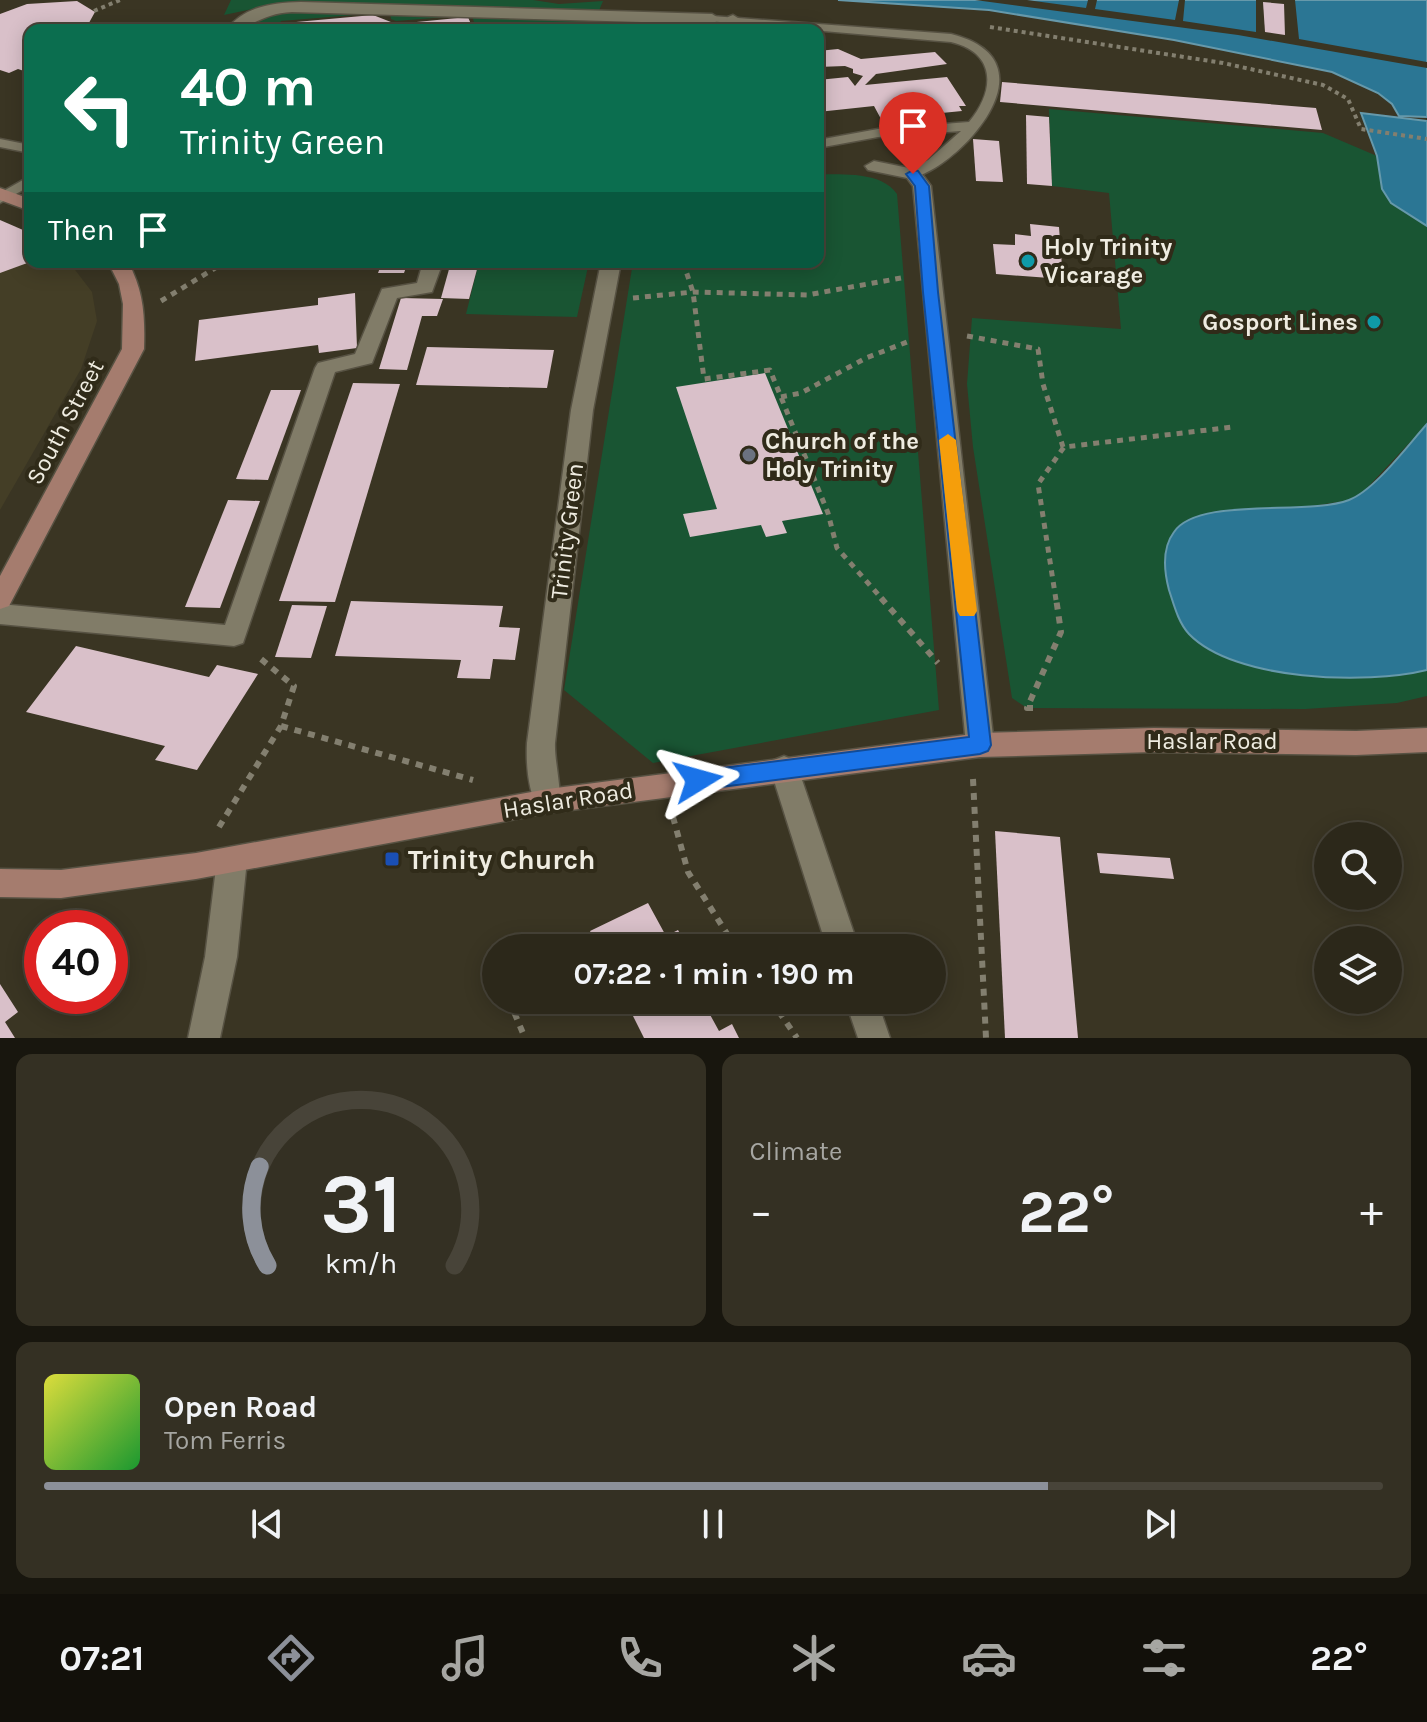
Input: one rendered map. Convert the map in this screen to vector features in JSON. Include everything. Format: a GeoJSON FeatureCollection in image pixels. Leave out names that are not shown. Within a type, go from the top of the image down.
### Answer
{"type":"FeatureCollection","features":[{"type":"Feature","properties":{"kind":"street"},"geometry":{"type":"LineString","coordinates":[[240,24],[247,17],[273,9],[335,6],[712,19]]}},
{"type":"Feature","properties":{"kind":"street"},"geometry":{"type":"LineString","coordinates":[[874,166],[913,174],[922,186],[977,698],[976,745]]}},
{"type":"Feature","properties":{"kind":"street"},"geometry":{"type":"LineString","coordinates":[[2,196],[24,203]]}},
{"type":"Feature","properties":{"kind":"street","name":"South Street"},"geometry":{"type":"LineString","coordinates":[[0,599],[133,349],[135,317],[132,285],[122,268]]}},
{"type":"Feature","properties":{"kind":"street"},"geometry":{"type":"LineString","coordinates":[[0,614],[234,636],[326,368],[364,358],[389,293],[425,288],[431,268]]}},
{"type":"Feature","properties":{"kind":"street","name":"Trinity Green"},"geometry":{"type":"LineString","coordinates":[[548,801],[540,767],[541,743],[582,410],[610,268]]}},
{"type":"Feature","properties":{"kind":"street","name":"Haslar Road"},"geometry":{"type":"LineString","coordinates":[[0,883],[61,884],[196,866],[548,801],[976,745],[1154,740],[1376,743],[1427,740]]}},
{"type":"Feature","properties":{"kind":"street"},"geometry":{"type":"LineString","coordinates":[[784,768],[838,934]]}},
{"type":"Feature","properties":{"kind":"street"},"geometry":{"type":"LineString","coordinates":[[204,1038],[221,957],[232,860]]}},
{"type":"Feature","properties":{"kind":"street"},"geometry":{"type":"LineString","coordinates":[[866,1014],[874,1038]]}},
{"type":"Feature","properties":{"kind":"lane"},"geometry":{"type":"LineString","coordinates":[[712,19],[729,24]]}},
{"type":"Feature","properties":{"kind":"lane"},"geometry":{"type":"LineString","coordinates":[[824,32],[971,42],[986,54],[993,87],[988,105],[928,167],[913,174]]}},
{"type":"Feature","properties":{"kind":"lane"},"geometry":{"type":"LineString","coordinates":[[824,143],[878,133],[969,126]]}},
{"type":"Feature","properties":{"kind":"lane"},"geometry":{"type":"LineString","coordinates":[[0,143],[24,148]]}},
{"type":"Feature","properties":{"kind":"lane"},"geometry":{"type":"LineString","coordinates":[[2,196],[24,183]]}},
{"type":"Feature","properties":{"kind":"path"},"geometry":{"type":"LineString","coordinates":[[94,11],[120,0]]}},
{"type":"Feature","properties":{"kind":"path"},"geometry":{"type":"LineString","coordinates":[[979,25],[1223,63],[1323,85],[1348,99],[1361,129],[1427,139]]}},
{"type":"Feature","properties":{"kind":"path"},"geometry":{"type":"LineString","coordinates":[[135,317],[215,268]]}},
{"type":"Feature","properties":{"kind":"path"},"geometry":{"type":"LineString","coordinates":[[685,268],[693,292],[704,379],[770,370],[828,513],[837,548],[932,657],[977,698]]}},
{"type":"Feature","properties":{"kind":"path"},"geometry":{"type":"LineString","coordinates":[[604,302],[693,292],[807,295],[929,272]]}},
{"type":"Feature","properties":{"kind":"path"},"geometry":{"type":"LineString","coordinates":[[781,397],[801,393],[866,358],[936,330],[1038,349],[1043,384],[1064,447]]}},
{"type":"Feature","properties":{"kind":"path"},"geometry":{"type":"LineString","coordinates":[[1027,708],[1061,632],[1038,484],[1064,447],[1233,427]]}},
{"type":"Feature","properties":{"kind":"path"},"geometry":{"type":"LineString","coordinates":[[196,866],[281,726],[294,686],[234,636]]}},
{"type":"Feature","properties":{"kind":"path"},"geometry":{"type":"LineString","coordinates":[[281,726],[489,784],[518,808]]}},
{"type":"Feature","properties":{"kind":"path"},"geometry":{"type":"LineString","coordinates":[[976,745],[986,1038]]}},
{"type":"Feature","properties":{"kind":"path"},"geometry":{"type":"LineString","coordinates":[[669,784],[674,824],[688,872],[727,934]]}},
{"type":"Feature","properties":{"kind":"path"},"geometry":{"type":"LineString","coordinates":[[515,1014],[525,1038]]}},
{"type":"Feature","properties":{"kind":"path"},"geometry":{"type":"LineString","coordinates":[[781,1014],[797,1038]]}},
{"type":"Feature","properties":{"kind":"shaded area"},"geometry":{"type":"Polygon","coordinates":[[[0,230],[24,256],[24,268],[74,268],[92,292],[97,321],[81,369],[0,510],[0,230]]]}},
{"type":"Feature","properties":{"kind":"green space"},"geometry":{"type":"Polygon","coordinates":[[[231,0],[533,0],[559,4],[603,1],[598,13],[713,24],[474,24],[472,15],[396,21],[391,19],[390,12],[281,21],[280,24],[251,24],[271,5],[224,15],[231,0]]]}},
{"type":"Feature","properties":{"kind":"green space"},"geometry":{"type":"Polygon","coordinates":[[[1049,109],[1323,133],[1377,156],[1385,192],[1390,199],[1427,226],[1427,424],[1365,490],[1350,500],[1306,507],[1240,510],[1174,531],[1166,549],[1165,574],[1258,667],[1316,675],[1369,677],[1427,670],[1427,696],[1397,703],[1305,709],[1027,708],[1012,698],[973,447],[967,384],[972,318],[1121,329],[1109,193],[1052,186],[1049,109]]]}},
{"type":"Feature","properties":{"kind":"green space"},"geometry":{"type":"Polygon","coordinates":[[[824,174],[881,181],[897,194],[939,710],[653,763],[564,690],[632,268],[824,268],[824,174]]]}},
{"type":"Feature","properties":{"kind":"green space"},"geometry":{"type":"Polygon","coordinates":[[[478,268],[588,268],[577,317],[466,314],[478,268]]]}},
{"type":"Feature","properties":{"kind":"water"},"geometry":{"type":"Polygon","coordinates":[[[838,0],[1427,0],[1427,117],[1399,116],[1392,104],[1378,93],[1332,72],[1174,40],[989,10],[838,0]]]}},
{"type":"Feature","properties":{"kind":"water"},"geometry":{"type":"Polygon","coordinates":[[[1361,113],[1427,121],[1427,226],[1391,203],[1382,189],[1377,156],[1361,113]]]}},
{"type":"Feature","properties":{"kind":"water"},"geometry":{"type":"Polygon","coordinates":[[[1427,424],[1427,670],[1401,675],[1337,678],[1268,670],[1237,662],[1210,650],[1189,634],[1177,613],[1166,575],[1166,552],[1174,532],[1187,521],[1206,514],[1229,510],[1307,507],[1349,500],[1380,477],[1427,424]]]}},
{"type":"Feature","properties":{"kind":"pier"},"geometry":{"type":"Polygon","coordinates":[[[975,0],[1027,0],[1086,8],[1088,0],[1097,0],[1095,9],[1175,20],[1179,0],[1185,0],[1183,21],[1256,32],[1256,0],[1295,0],[1299,39],[1427,62],[1427,68],[1238,35],[975,0]]]}},
{"type":"Feature","properties":{"kind":"building"},"geometry":{"type":"Polygon","coordinates":[[[77,1],[95,12],[88,24],[24,24],[24,71],[18,69],[9,73],[0,70],[0,14],[27,4],[77,1]]]}},
{"type":"Feature","properties":{"kind":"building"},"geometry":{"type":"Polygon","coordinates":[[[1263,2],[1284,4],[1285,35],[1265,32],[1263,2]]]}},
{"type":"Feature","properties":{"kind":"building"},"geometry":{"type":"Polygon","coordinates":[[[373,15],[396,24],[285,24],[373,15]]]}},
{"type":"Feature","properties":{"kind":"building"},"geometry":{"type":"Polygon","coordinates":[[[468,17],[471,24],[396,24],[468,17]]]}},
{"type":"Feature","properties":{"kind":"building"},"geometry":{"type":"Polygon","coordinates":[[[838,49],[861,59],[935,52],[947,64],[876,74],[865,85],[947,77],[966,106],[959,106],[962,111],[881,119],[874,106],[824,111],[824,79],[848,77],[855,86],[863,76],[845,66],[824,67],[824,50],[838,49]]]}},
{"type":"Feature","properties":{"kind":"building"},"geometry":{"type":"Polygon","coordinates":[[[1002,82],[1316,108],[1322,130],[1000,102],[1002,82]]]}},
{"type":"Feature","properties":{"kind":"building"},"geometry":{"type":"Polygon","coordinates":[[[1026,115],[1049,117],[1052,186],[1027,184],[1026,115]]]}},
{"type":"Feature","properties":{"kind":"building"},"geometry":{"type":"Polygon","coordinates":[[[973,139],[999,141],[1003,182],[976,181],[973,139]]]}},
{"type":"Feature","properties":{"kind":"building"},"geometry":{"type":"Polygon","coordinates":[[[0,220],[24,230],[24,264],[0,273],[0,220]]]}},
{"type":"Feature","properties":{"kind":"building","name":"Holy Trinity Vicarage"},"geometry":{"type":"Polygon","coordinates":[[[1030,224],[1059,227],[1063,279],[996,274],[993,244],[1015,245],[1015,234],[1031,236],[1030,224]]]}},
{"type":"Feature","properties":{"kind":"building"},"geometry":{"type":"Polygon","coordinates":[[[380,268],[406,268],[404,273],[378,273],[380,268]]]}},
{"type":"Feature","properties":{"kind":"building"},"geometry":{"type":"Polygon","coordinates":[[[449,268],[477,268],[469,299],[441,298],[449,268]]]}},
{"type":"Feature","properties":{"kind":"building"},"geometry":{"type":"Polygon","coordinates":[[[355,293],[357,348],[319,353],[318,345],[195,361],[199,320],[318,305],[318,298],[355,293]]]}},
{"type":"Feature","properties":{"kind":"building"},"geometry":{"type":"Polygon","coordinates":[[[401,298],[443,299],[437,316],[422,316],[407,370],[379,369],[401,298]]]}},
{"type":"Feature","properties":{"kind":"building"},"geometry":{"type":"Polygon","coordinates":[[[427,347],[554,350],[547,388],[416,385],[427,347]]]}},
{"type":"Feature","properties":{"kind":"building","name":"Church of the Holy Trinity"},"geometry":{"type":"Polygon","coordinates":[[[765,373],[823,514],[782,521],[787,533],[766,537],[761,525],[690,537],[683,514],[717,509],[676,387],[765,373]]]}},
{"type":"Feature","properties":{"kind":"building"},"geometry":{"type":"Polygon","coordinates":[[[353,383],[400,384],[335,602],[279,601],[353,383]]]}},
{"type":"Feature","properties":{"kind":"building"},"geometry":{"type":"Polygon","coordinates":[[[271,390],[301,390],[268,480],[236,479],[271,390]]]}},
{"type":"Feature","properties":{"kind":"building"},"geometry":{"type":"Polygon","coordinates":[[[228,500],[260,501],[220,608],[185,607],[228,500]]]}},
{"type":"Feature","properties":{"kind":"building"},"geometry":{"type":"Polygon","coordinates":[[[351,601],[503,606],[499,627],[520,628],[515,660],[493,659],[490,679],[457,678],[461,660],[335,656],[351,601]]]}},
{"type":"Feature","properties":{"kind":"building"},"geometry":{"type":"Polygon","coordinates":[[[292,605],[327,606],[311,658],[275,657],[292,605]]]}},
{"type":"Feature","properties":{"kind":"building"},"geometry":{"type":"Polygon","coordinates":[[[76,646],[209,677],[217,665],[258,674],[197,770],[155,760],[165,746],[26,712],[76,646]]]}},
{"type":"Feature","properties":{"kind":"building"},"geometry":{"type":"Polygon","coordinates":[[[995,831],[1060,837],[1078,1038],[1005,1038],[995,831]]]}},
{"type":"Feature","properties":{"kind":"building"},"geometry":{"type":"Polygon","coordinates":[[[1097,853],[1170,858],[1174,879],[1100,873],[1097,853]]]}},
{"type":"Feature","properties":{"kind":"building"},"geometry":{"type":"Polygon","coordinates":[[[648,903],[665,934],[591,934],[590,931],[648,903]]]}},
{"type":"Feature","properties":{"kind":"building"},"geometry":{"type":"Polygon","coordinates":[[[0,984],[18,1012],[5,1022],[15,1038],[0,1038],[0,984]]]}},
{"type":"Feature","properties":{"kind":"building"},"geometry":{"type":"Polygon","coordinates":[[[632,1014],[710,1014],[719,1031],[732,1024],[739,1038],[644,1038],[632,1014]]]}},
{"type":"Feature","properties":{"kind":"slow traffic"},"geometry":{"type":"LineString","coordinates":[[948,440],[967,611]]}},
{"type":"Feature","properties":{"kind":"place","name":"Holy Trinity Vicarage"},"geometry":{"type":"Point","coordinates":[1028,261]}},
{"type":"Feature","properties":{"kind":"place","name":"Gosport Lines"},"geometry":{"type":"Point","coordinates":[1374,322]}},
{"type":"Feature","properties":{"kind":"place","name":"Church of the Holy Trinity"},"geometry":{"type":"Point","coordinates":[749,455]}},
{"type":"Feature","properties":{"kind":"place","name":"Trinity Church"},"geometry":{"type":"Point","coordinates":[392,859]}},
{"type":"Feature","properties":{"kind":"route"},"geometry":{"type":"LineString","coordinates":[[698,780],[980,745],[922,186],[913,174]]}}]}
